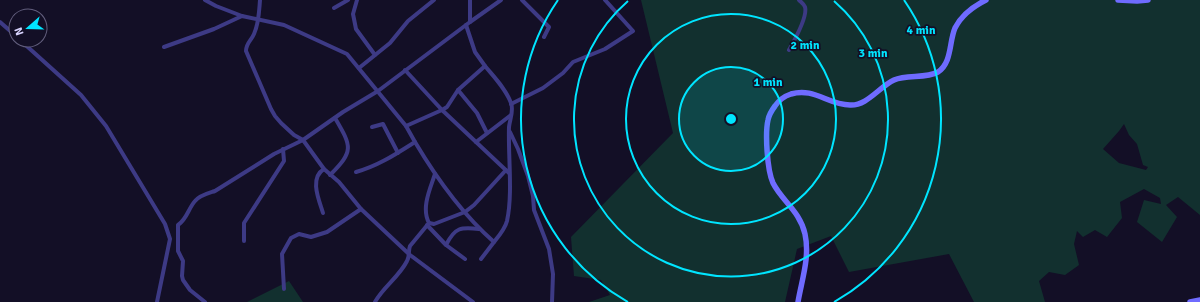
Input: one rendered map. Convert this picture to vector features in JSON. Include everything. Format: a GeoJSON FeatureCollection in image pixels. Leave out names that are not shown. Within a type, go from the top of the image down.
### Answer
{"type":"FeatureCollection","features":[{"type":"Feature","properties":{"kind":"main road"},"geometry":{"type":"LineString","coordinates":[[798,302],[807,248],[804,232],[794,210],[773,183],[770,174],[767,127],[768,120],[774,107],[784,97],[797,92],[806,92],[843,104],[857,104],[865,101],[892,81],[937,72],[944,67],[956,27],[968,12],[986,0]]}},
{"type":"Feature","properties":{"kind":"main road"},"geometry":{"type":"LineString","coordinates":[[1118,0],[1137,2],[1148,0]]}},
{"type":"Feature","properties":{"kind":"main road"},"geometry":{"type":"LineString","coordinates":[[1190,302],[1200,300]]}},
{"type":"Feature","properties":{"kind":"street"},"geometry":{"type":"LineString","coordinates":[[205,0],[242,16],[284,25],[347,54],[406,126],[435,174],[479,229],[494,242]]}},
{"type":"Feature","properties":{"kind":"street"},"geometry":{"type":"LineString","coordinates":[[260,0],[259,20],[253,36],[247,44],[246,51],[275,116],[294,135],[303,140],[324,169],[339,182],[360,209],[410,255],[473,302]]}},
{"type":"Feature","properties":{"kind":"street"},"geometry":{"type":"LineString","coordinates":[[334,8],[348,0]]}},
{"type":"Feature","properties":{"kind":"street"},"geometry":{"type":"LineString","coordinates":[[357,0],[353,14],[356,28],[375,55]]}},
{"type":"Feature","properties":{"kind":"street"},"geometry":{"type":"LineString","coordinates":[[359,68],[390,43],[408,21],[434,0]]}},
{"type":"Feature","properties":{"kind":"street"},"geometry":{"type":"LineString","coordinates":[[470,0],[470,22]]}},
{"type":"Feature","properties":{"kind":"street"},"geometry":{"type":"LineString","coordinates":[[205,302],[186,285],[183,280],[183,261],[178,251],[178,225],[184,220],[196,200],[215,191],[274,154],[303,140],[378,91],[501,0]]}},
{"type":"Feature","properties":{"kind":"street"},"geometry":{"type":"LineString","coordinates":[[522,0],[549,27],[544,37]]}},
{"type":"Feature","properties":{"kind":"street"},"geometry":{"type":"LineString","coordinates":[[511,104],[543,88],[563,73],[573,62],[605,49],[632,31],[605,0]]}},
{"type":"Feature","properties":{"kind":"street"},"geometry":{"type":"LineString","coordinates":[[789,50],[799,31],[805,12],[805,6],[799,0]]}},
{"type":"Feature","properties":{"kind":"street"},"geometry":{"type":"LineString","coordinates":[[164,47],[214,29],[242,16]]}},
{"type":"Feature","properties":{"kind":"street"},"geometry":{"type":"LineString","coordinates":[[0,22],[8,29]]}},
{"type":"Feature","properties":{"kind":"street"},"geometry":{"type":"LineString","coordinates":[[466,25],[475,52],[500,84],[512,108],[509,130],[507,172],[509,202],[507,221],[505,228],[481,260]]}},
{"type":"Feature","properties":{"kind":"street"},"geometry":{"type":"LineString","coordinates":[[29,48],[81,95],[106,126],[165,224],[170,240],[157,302]]}},
{"type":"Feature","properties":{"kind":"street"},"geometry":{"type":"LineString","coordinates":[[406,126],[447,107],[458,90],[485,66]]}},
{"type":"Feature","properties":{"kind":"street"},"geometry":{"type":"LineString","coordinates":[[405,70],[442,110],[507,172]]}},
{"type":"Feature","properties":{"kind":"street"},"geometry":{"type":"LineString","coordinates":[[458,90],[477,113],[487,133]]}},
{"type":"Feature","properties":{"kind":"street"},"geometry":{"type":"LineString","coordinates":[[476,142],[511,115]]}},
{"type":"Feature","properties":{"kind":"street"},"geometry":{"type":"LineString","coordinates":[[330,175],[342,163],[348,151],[344,134],[335,118]]}},
{"type":"Feature","properties":{"kind":"street"},"geometry":{"type":"LineString","coordinates":[[372,127],[383,124],[398,153]]}},
{"type":"Feature","properties":{"kind":"street"},"geometry":{"type":"LineString","coordinates":[[509,130],[528,176],[533,196],[534,210],[549,249],[553,274],[552,302]]}},
{"type":"Feature","properties":{"kind":"street"},"geometry":{"type":"LineString","coordinates":[[356,172],[371,168],[415,142]]}},
{"type":"Feature","properties":{"kind":"street"},"geometry":{"type":"LineString","coordinates":[[244,240],[244,223],[284,161],[284,149]]}},
{"type":"Feature","properties":{"kind":"street"},"geometry":{"type":"LineString","coordinates":[[323,213],[316,186],[316,178],[324,169]]}},
{"type":"Feature","properties":{"kind":"street"},"geometry":{"type":"LineString","coordinates":[[428,224],[434,224],[465,212],[507,172]]}},
{"type":"Feature","properties":{"kind":"street"},"geometry":{"type":"LineString","coordinates":[[435,174],[427,200],[428,224],[446,245],[465,259]]}},
{"type":"Feature","properties":{"kind":"street"},"geometry":{"type":"LineString","coordinates":[[284,289],[282,254],[291,238],[299,234],[311,237],[328,232],[360,209]]}},
{"type":"Feature","properties":{"kind":"street"},"geometry":{"type":"LineString","coordinates":[[375,302],[399,274],[410,255],[408,249],[428,224]]}},
{"type":"Feature","properties":{"kind":"street"},"geometry":{"type":"LineString","coordinates":[[446,245],[453,233],[458,229],[479,229]]}},
{"type":"Feature","properties":{"kind":"green space"},"geometry":{"type":"Polygon","coordinates":[[[641,0],[1200,0],[1200,215],[1178,197],[1166,205],[1177,217],[1162,242],[1137,222],[1144,200],[1161,204],[1160,198],[1144,189],[1120,202],[1122,218],[1107,237],[1095,230],[1083,237],[1077,231],[1074,244],[1079,265],[1065,275],[1049,272],[1039,281],[1045,302],[974,302],[949,254],[849,272],[831,236],[797,249],[785,302],[589,302],[610,295],[601,280],[574,276],[571,237],[673,133],[641,0]],[[1124,124],[1103,149],[1119,163],[1146,170],[1148,167],[1143,165],[1137,144],[1129,135],[1124,124]]]}},
{"type":"Feature","properties":{"kind":"green space"},"geometry":{"type":"Polygon","coordinates":[[[289,281],[303,302],[247,302],[289,281]]]}}]}
